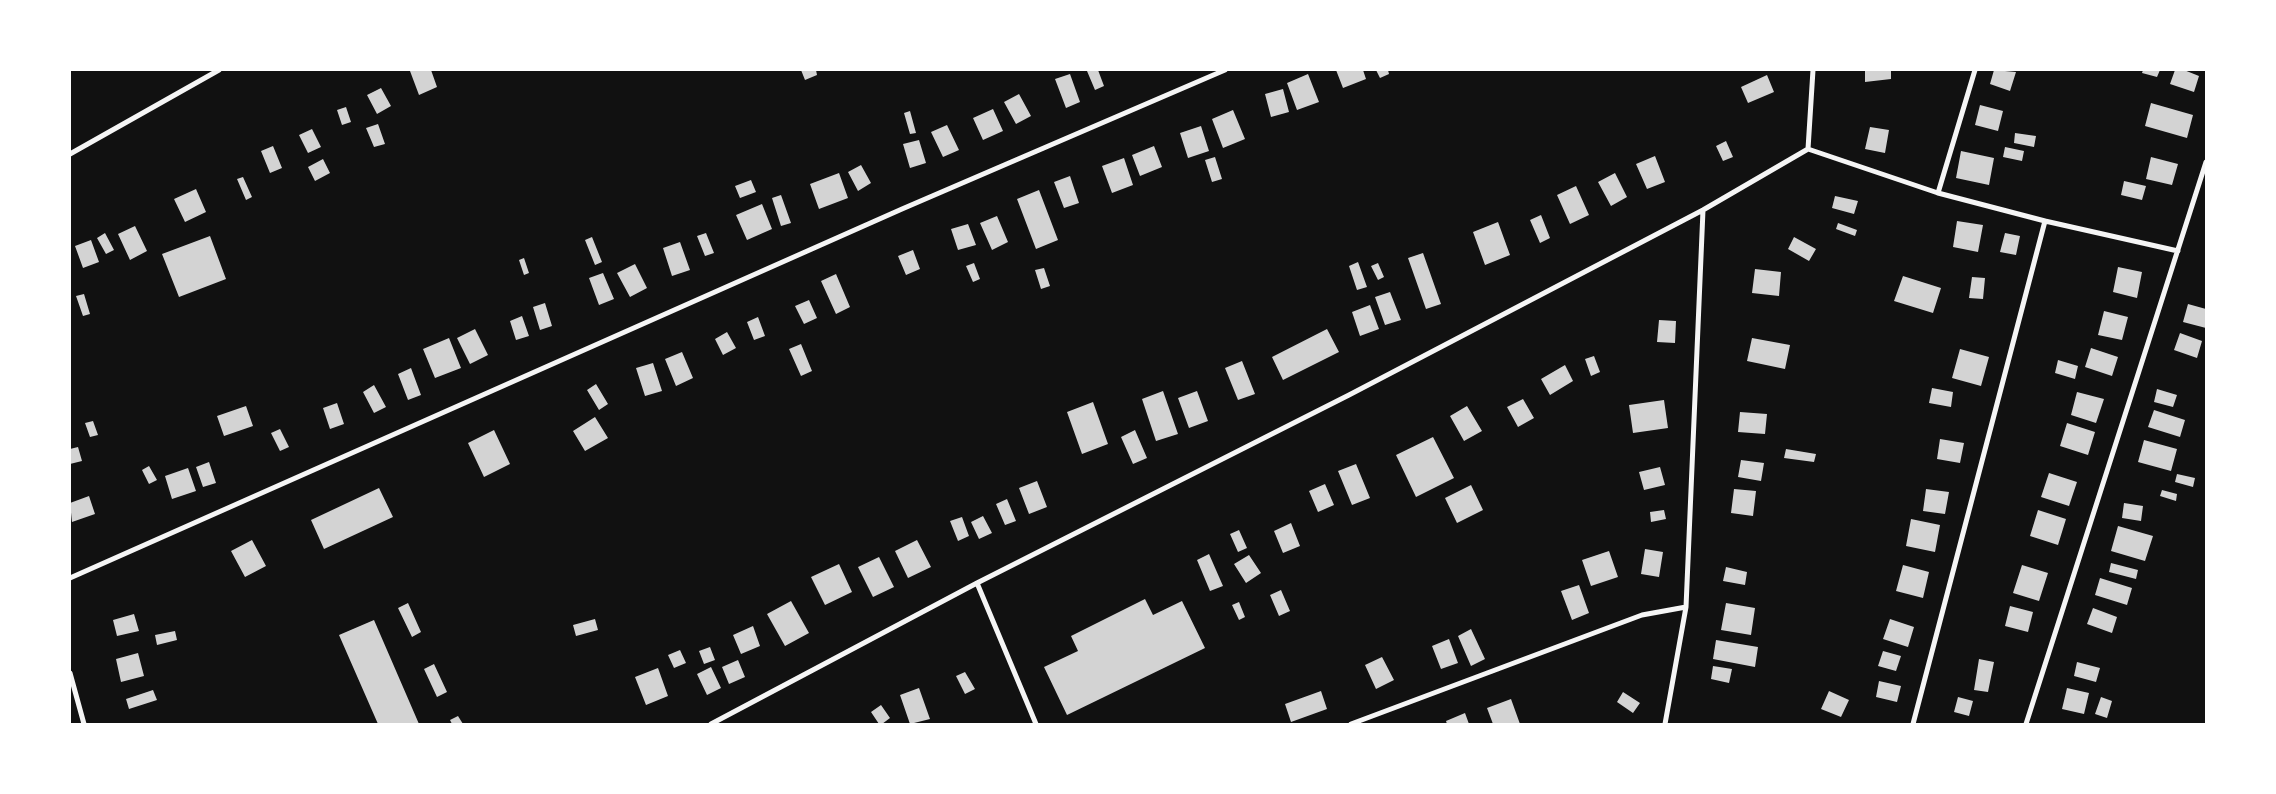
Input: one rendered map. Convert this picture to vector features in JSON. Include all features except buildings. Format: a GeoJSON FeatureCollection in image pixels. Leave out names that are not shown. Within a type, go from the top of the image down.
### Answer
{"type":"FeatureCollection","features":[{"type":"Feature","properties":{"kind":"street"},"geometry":{"type":"LineString","coordinates":[[70,154],[218,70]]}},
{"type":"Feature","properties":{"kind":"street"},"geometry":{"type":"LineString","coordinates":[[70,578],[893,213],[1225,70]]}},
{"type":"Feature","properties":{"kind":"street"},"geometry":{"type":"LineString","coordinates":[[1808,149],[1812,70]]}},
{"type":"Feature","properties":{"kind":"street"},"geometry":{"type":"LineString","coordinates":[[1938,193],[1975,70]]}},
{"type":"Feature","properties":{"kind":"street"},"geometry":{"type":"LineString","coordinates":[[711,724],[977,583],[1349,395],[1704,210],[1808,149],[1938,193],[2045,221],[2178,251]]}},
{"type":"Feature","properties":{"kind":"street"},"geometry":{"type":"LineString","coordinates":[[2026,724],[2206,162]]}},
{"type":"Feature","properties":{"kind":"street"},"geometry":{"type":"LineString","coordinates":[[1665,724],[1686,607],[1704,210]]}},
{"type":"Feature","properties":{"kind":"street"},"geometry":{"type":"LineString","coordinates":[[1913,724],[2045,221]]}},
{"type":"Feature","properties":{"kind":"street"},"geometry":{"type":"LineString","coordinates":[[977,583],[1036,724]]}},
{"type":"Feature","properties":{"kind":"street"},"geometry":{"type":"LineString","coordinates":[[1351,724],[1642,616],[1686,607]]}},
{"type":"Feature","properties":{"kind":"street"},"geometry":{"type":"LineString","coordinates":[[70,673],[84,724]]}}]}
